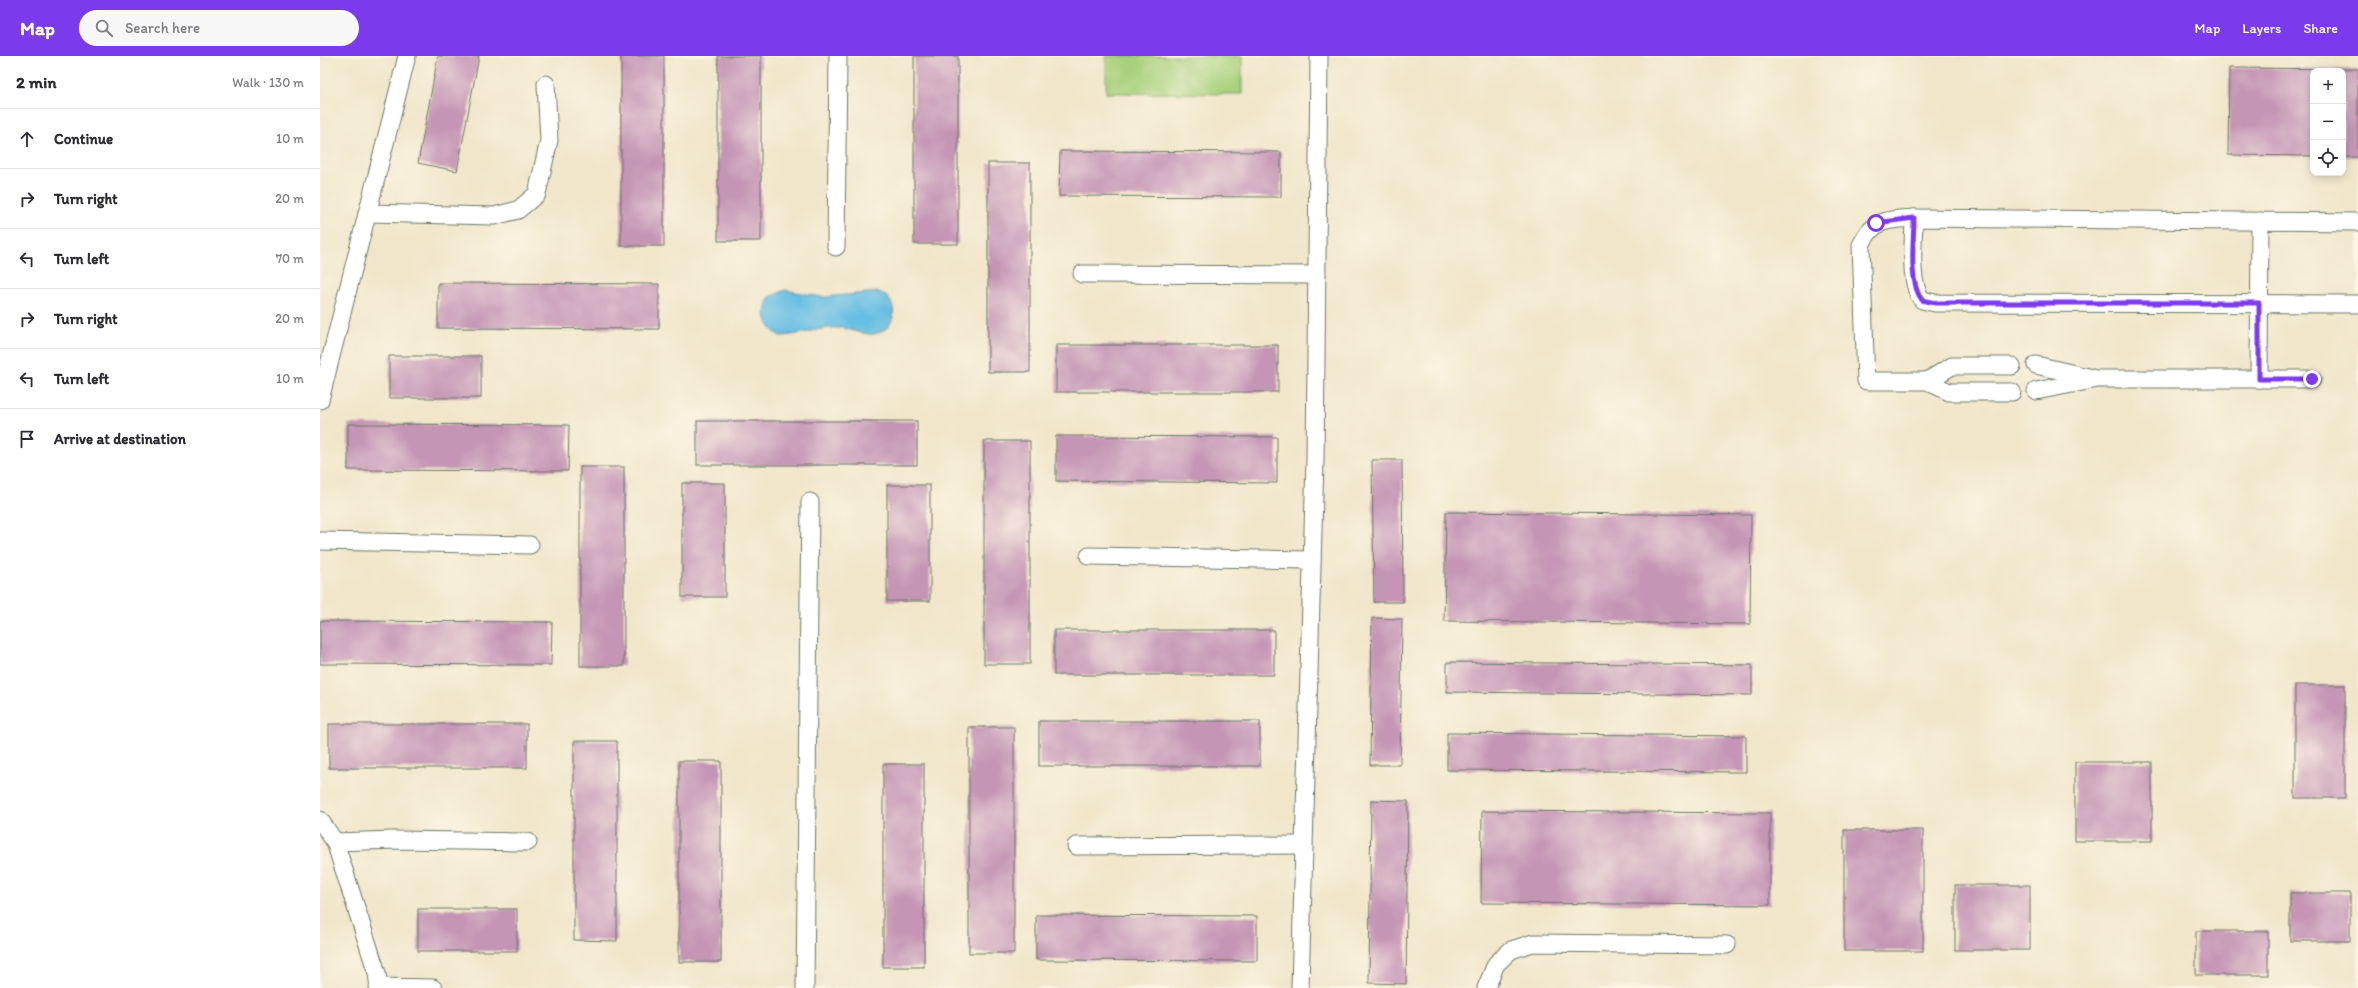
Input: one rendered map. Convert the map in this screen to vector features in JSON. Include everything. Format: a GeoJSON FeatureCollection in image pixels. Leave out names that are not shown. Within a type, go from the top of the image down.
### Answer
{"type":"FeatureCollection","features":[{"type":"Feature","properties":{"kind":"lane"},"geometry":{"type":"LineString","coordinates":[[320,400],[406,56]]}},
{"type":"Feature","properties":{"kind":"lane"},"geometry":{"type":"LineString","coordinates":[[836,247],[838,56]]}},
{"type":"Feature","properties":{"kind":"lane"},"geometry":{"type":"LineString","coordinates":[[1300,988],[1312,560],[1319,56]]}},
{"type":"Feature","properties":{"kind":"lane"},"geometry":{"type":"LineString","coordinates":[[367,213],[494,216],[518,210],[537,194],[549,140],[546,84]]}},
{"type":"Feature","properties":{"kind":"lane"},"geometry":{"type":"LineString","coordinates":[[1914,218],[1914,280],[1917,294],[1922,300],[1935,303],[2358,304]]}},
{"type":"Feature","properties":{"kind":"lane"},"geometry":{"type":"LineString","coordinates":[[2012,392],[1949,392],[1927,381],[1866,381],[1861,245],[1867,233],[1876,223],[1914,218],[2358,222]]}},
{"type":"Feature","properties":{"kind":"lane"},"geometry":{"type":"LineString","coordinates":[[2259,379],[2260,221]]}},
{"type":"Feature","properties":{"kind":"lane"},"geometry":{"type":"LineString","coordinates":[[1082,274],[1317,276]]}},
{"type":"Feature","properties":{"kind":"lane"},"geometry":{"type":"LineString","coordinates":[[2036,365],[2098,379]]}},
{"type":"Feature","properties":{"kind":"lane"},"geometry":{"type":"LineString","coordinates":[[1927,381],[1952,366],[2012,366]]}},
{"type":"Feature","properties":{"kind":"lane"},"geometry":{"type":"LineString","coordinates":[[2036,391],[2098,379],[2312,379]]}},
{"type":"Feature","properties":{"kind":"lane"},"geometry":{"type":"LineString","coordinates":[[805,988],[810,502]]}},
{"type":"Feature","properties":{"kind":"lane"},"geometry":{"type":"LineString","coordinates":[[320,542],[530,545]]}},
{"type":"Feature","properties":{"kind":"lane"},"geometry":{"type":"LineString","coordinates":[[1089,556],[1312,560]]}},
{"type":"Feature","properties":{"kind":"lane"},"geometry":{"type":"LineString","coordinates":[[320,820],[335,842],[377,973],[379,987],[433,988]]}},
{"type":"Feature","properties":{"kind":"lane"},"geometry":{"type":"LineString","coordinates":[[335,842],[394,840],[528,842]]}},
{"type":"Feature","properties":{"kind":"lane"},"geometry":{"type":"LineString","coordinates":[[1076,846],[1303,844]]}},
{"type":"Feature","properties":{"kind":"lane"},"geometry":{"type":"LineString","coordinates":[[1486,988],[1496,964],[1511,950],[1533,943],[1727,945]]}},
{"type":"Feature","properties":{"kind":"green space"},"geometry":{"type":"Polygon","coordinates":[[[1106,56],[1242,56],[1242,94],[1106,93],[1106,56]]]}},
{"type":"Feature","properties":{"kind":"water"},"geometry":{"type":"Polygon","coordinates":[[[785,290],[822,297],[879,292],[886,296],[890,301],[894,313],[892,320],[885,330],[874,334],[841,328],[826,328],[788,336],[780,336],[768,324],[765,314],[770,297],[785,290]]]}},
{"type":"Feature","properties":{"kind":"building"},"geometry":{"type":"Polygon","coordinates":[[[438,56],[479,56],[457,171],[418,163],[438,56]]]}},
{"type":"Feature","properties":{"kind":"building"},"geometry":{"type":"Polygon","coordinates":[[[621,56],[664,56],[664,246],[621,246],[621,56]]]}},
{"type":"Feature","properties":{"kind":"building"},"geometry":{"type":"Polygon","coordinates":[[[718,56],[761,56],[761,241],[718,241],[718,56]]]}},
{"type":"Feature","properties":{"kind":"building"},"geometry":{"type":"Polygon","coordinates":[[[914,56],[958,56],[958,244],[914,244],[914,56]]]}},
{"type":"Feature","properties":{"kind":"building"},"geometry":{"type":"Polygon","coordinates":[[[2229,68],[2310,69],[2310,156],[2228,155],[2229,68]]]}},
{"type":"Feature","properties":{"kind":"building"},"geometry":{"type":"Polygon","coordinates":[[[2346,69],[2358,69],[2358,157],[2346,157],[2346,69]]]}},
{"type":"Feature","properties":{"kind":"building"},"geometry":{"type":"Polygon","coordinates":[[[1060,151],[1281,152],[1281,197],[1059,196],[1060,151]]]}},
{"type":"Feature","properties":{"kind":"building"},"geometry":{"type":"Polygon","coordinates":[[[988,163],[1030,163],[1030,372],[988,372],[988,163]]]}},
{"type":"Feature","properties":{"kind":"building"},"geometry":{"type":"Polygon","coordinates":[[[438,283],[659,284],[659,329],[438,328],[438,283]]]}},
{"type":"Feature","properties":{"kind":"building"},"geometry":{"type":"Polygon","coordinates":[[[1056,345],[1278,345],[1278,392],[1056,392],[1056,345]]]}},
{"type":"Feature","properties":{"kind":"building"},"geometry":{"type":"Polygon","coordinates":[[[389,356],[481,356],[481,398],[389,398],[389,356]]]}},
{"type":"Feature","properties":{"kind":"building"},"geometry":{"type":"Polygon","coordinates":[[[697,421],[917,421],[917,465],[697,465],[697,421]]]}},
{"type":"Feature","properties":{"kind":"building"},"geometry":{"type":"Polygon","coordinates":[[[348,424],[569,425],[568,471],[348,470],[348,424]]]}},
{"type":"Feature","properties":{"kind":"building"},"geometry":{"type":"Polygon","coordinates":[[[1056,436],[1277,437],[1277,483],[1056,481],[1056,436]]]}},
{"type":"Feature","properties":{"kind":"building"},"geometry":{"type":"Polygon","coordinates":[[[984,441],[1030,441],[1030,664],[984,664],[984,441]]]}},
{"type":"Feature","properties":{"kind":"building"},"geometry":{"type":"Polygon","coordinates":[[[1372,460],[1402,460],[1403,602],[1374,602],[1372,460]]]}},
{"type":"Feature","properties":{"kind":"building"},"geometry":{"type":"Polygon","coordinates":[[[580,467],[624,467],[624,666],[580,666],[580,467]]]}},
{"type":"Feature","properties":{"kind":"building"},"geometry":{"type":"Polygon","coordinates":[[[682,483],[725,483],[725,597],[682,597],[682,483]]]}},
{"type":"Feature","properties":{"kind":"building"},"geometry":{"type":"Polygon","coordinates":[[[887,485],[930,485],[930,601],[887,601],[887,485]]]}},
{"type":"Feature","properties":{"kind":"building"},"geometry":{"type":"Polygon","coordinates":[[[1446,512],[1751,515],[1750,624],[1444,621],[1446,512]]]}},
{"type":"Feature","properties":{"kind":"building"},"geometry":{"type":"Polygon","coordinates":[[[1372,618],[1402,619],[1400,765],[1370,765],[1372,618]]]}},
{"type":"Feature","properties":{"kind":"building"},"geometry":{"type":"Polygon","coordinates":[[[320,621],[552,622],[551,665],[320,664],[320,621]]]}},
{"type":"Feature","properties":{"kind":"building"},"geometry":{"type":"Polygon","coordinates":[[[1054,630],[1274,630],[1274,675],[1054,675],[1054,630]]]}},
{"type":"Feature","properties":{"kind":"building"},"geometry":{"type":"Polygon","coordinates":[[[1447,662],[1752,665],[1752,695],[1447,692],[1447,662]]]}},
{"type":"Feature","properties":{"kind":"building"},"geometry":{"type":"Polygon","coordinates":[[[2295,685],[2345,685],[2345,798],[2295,798],[2295,685]]]}},
{"type":"Feature","properties":{"kind":"building"},"geometry":{"type":"Polygon","coordinates":[[[1039,721],[1260,721],[1260,766],[1039,766],[1039,721]]]}},
{"type":"Feature","properties":{"kind":"building"},"geometry":{"type":"Polygon","coordinates":[[[329,724],[527,724],[527,768],[329,768],[329,724]]]}},
{"type":"Feature","properties":{"kind":"building"},"geometry":{"type":"Polygon","coordinates":[[[969,727],[1014,727],[1014,953],[969,953],[969,727]]]}},
{"type":"Feature","properties":{"kind":"building"},"geometry":{"type":"Polygon","coordinates":[[[1447,733],[1746,736],[1746,772],[1447,770],[1447,733]]]}},
{"type":"Feature","properties":{"kind":"building"},"geometry":{"type":"Polygon","coordinates":[[[574,741],[617,741],[617,941],[574,940],[574,741]]]}},
{"type":"Feature","properties":{"kind":"building"},"geometry":{"type":"Polygon","coordinates":[[[679,761],[721,761],[721,962],[679,962],[679,761]]]}},
{"type":"Feature","properties":{"kind":"building"},"geometry":{"type":"Polygon","coordinates":[[[2075,762],[2152,762],[2152,841],[2075,841],[2075,762]]]}},
{"type":"Feature","properties":{"kind":"building"},"geometry":{"type":"Polygon","coordinates":[[[883,764],[924,764],[924,967],[883,967],[883,764]]]}},
{"type":"Feature","properties":{"kind":"building"},"geometry":{"type":"Polygon","coordinates":[[[1371,800],[1408,801],[1406,984],[1369,983],[1371,800]]]}},
{"type":"Feature","properties":{"kind":"building"},"geometry":{"type":"Polygon","coordinates":[[[1482,811],[1770,813],[1770,905],[1481,903],[1482,811]]]}},
{"type":"Feature","properties":{"kind":"building"},"geometry":{"type":"Polygon","coordinates":[[[1844,830],[1923,830],[1923,951],[1844,951],[1844,830]]]}},
{"type":"Feature","properties":{"kind":"building"},"geometry":{"type":"Polygon","coordinates":[[[1955,885],[2030,885],[2030,950],[1955,950],[1955,885]]]}},
{"type":"Feature","properties":{"kind":"building"},"geometry":{"type":"Polygon","coordinates":[[[2290,893],[2350,893],[2350,941],[2290,941],[2290,893]]]}},
{"type":"Feature","properties":{"kind":"building"},"geometry":{"type":"Polygon","coordinates":[[[418,909],[517,909],[517,951],[418,951],[418,909]]]}},
{"type":"Feature","properties":{"kind":"building"},"geometry":{"type":"Polygon","coordinates":[[[1036,915],[1257,916],[1257,961],[1036,960],[1036,915]]]}},
{"type":"Feature","properties":{"kind":"building"},"geometry":{"type":"Polygon","coordinates":[[[2196,931],[2268,931],[2268,975],[2196,975],[2196,931]]]}},
{"type":"Feature","properties":{"kind":"route"},"geometry":{"type":"LineString","coordinates":[[1876,223],[1914,218],[1914,280],[1917,294],[1922,300],[1935,303],[2259,303],[2259,379],[2312,379]]}}]}
